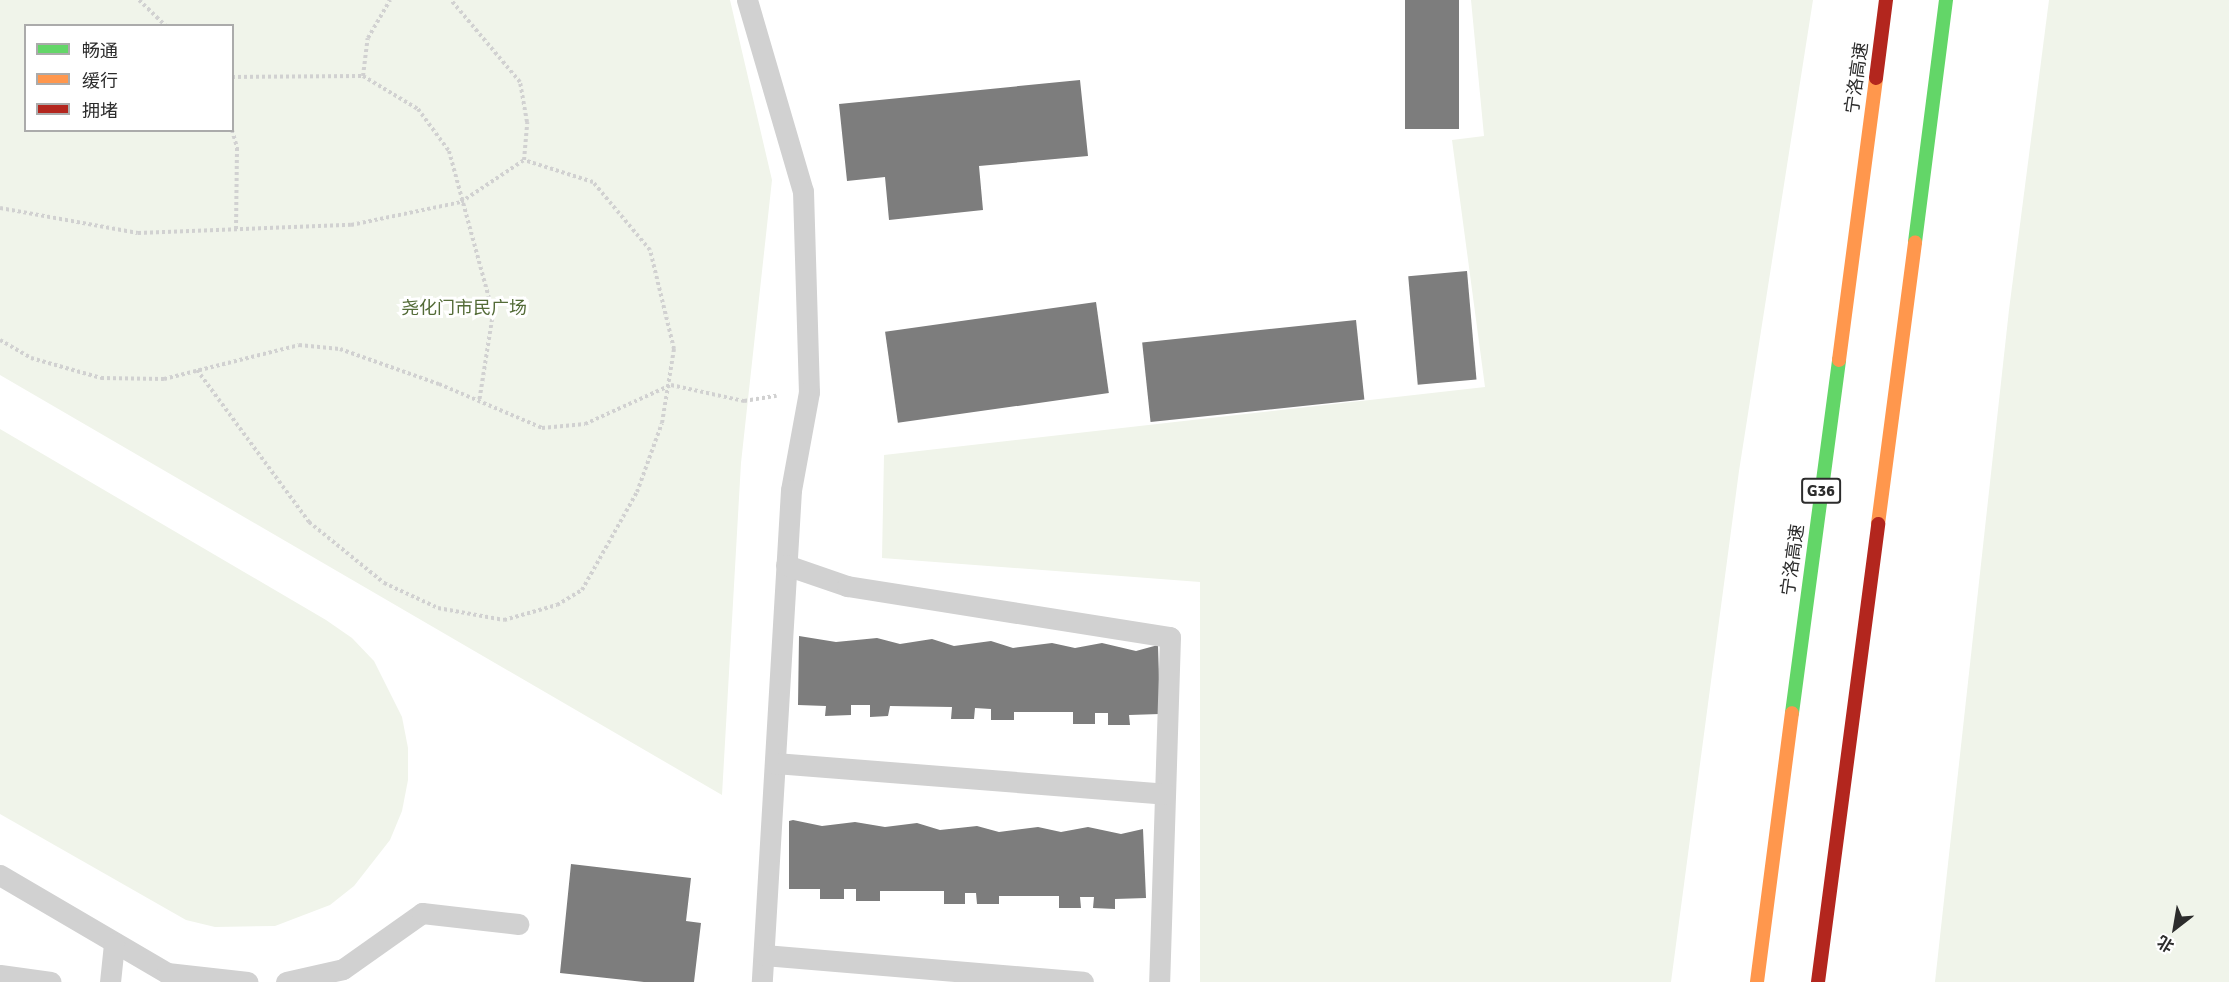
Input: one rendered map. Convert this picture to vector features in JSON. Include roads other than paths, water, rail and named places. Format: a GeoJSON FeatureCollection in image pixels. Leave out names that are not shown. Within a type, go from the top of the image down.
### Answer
{"type":"FeatureCollection","features":[{"type":"Feature","properties":{"kind":"highway","name":"宁洛高速"},"geometry":{"type":"LineString","coordinates":[[1758,982],[1886,0]]}},
{"type":"Feature","properties":{"kind":"highway"},"geometry":{"type":"LineString","coordinates":[[1818,982],[1946,0]]}},
{"type":"Feature","properties":{"kind":"lane"},"geometry":{"type":"LineString","coordinates":[[747,0],[803,191],[809,392],[791,490],[762,982]]}},
{"type":"Feature","properties":{"kind":"lane"},"geometry":{"type":"LineString","coordinates":[[786,565],[847,586],[1170,637],[1159,982]]}},
{"type":"Feature","properties":{"kind":"lane"},"geometry":{"type":"LineString","coordinates":[[775,763],[1165,794]]}},
{"type":"Feature","properties":{"kind":"lane"},"geometry":{"type":"LineString","coordinates":[[0,875],[167,973],[247,982]]}},
{"type":"Feature","properties":{"kind":"lane"},"geometry":{"type":"LineString","coordinates":[[286,982],[343,969],[422,913],[519,924]]}},
{"type":"Feature","properties":{"kind":"lane"},"geometry":{"type":"LineString","coordinates":[[110,982],[114,943]]}},
{"type":"Feature","properties":{"kind":"lane"},"geometry":{"type":"LineString","coordinates":[[764,955],[1083,982]]}},
{"type":"Feature","properties":{"kind":"lane"},"geometry":{"type":"LineString","coordinates":[[0,975],[51,982]]}},
{"type":"Feature","properties":{"kind":"park label","name":"尧化门市民广场"},"geometry":{"type":"Point","coordinates":[464,308]}}]}
